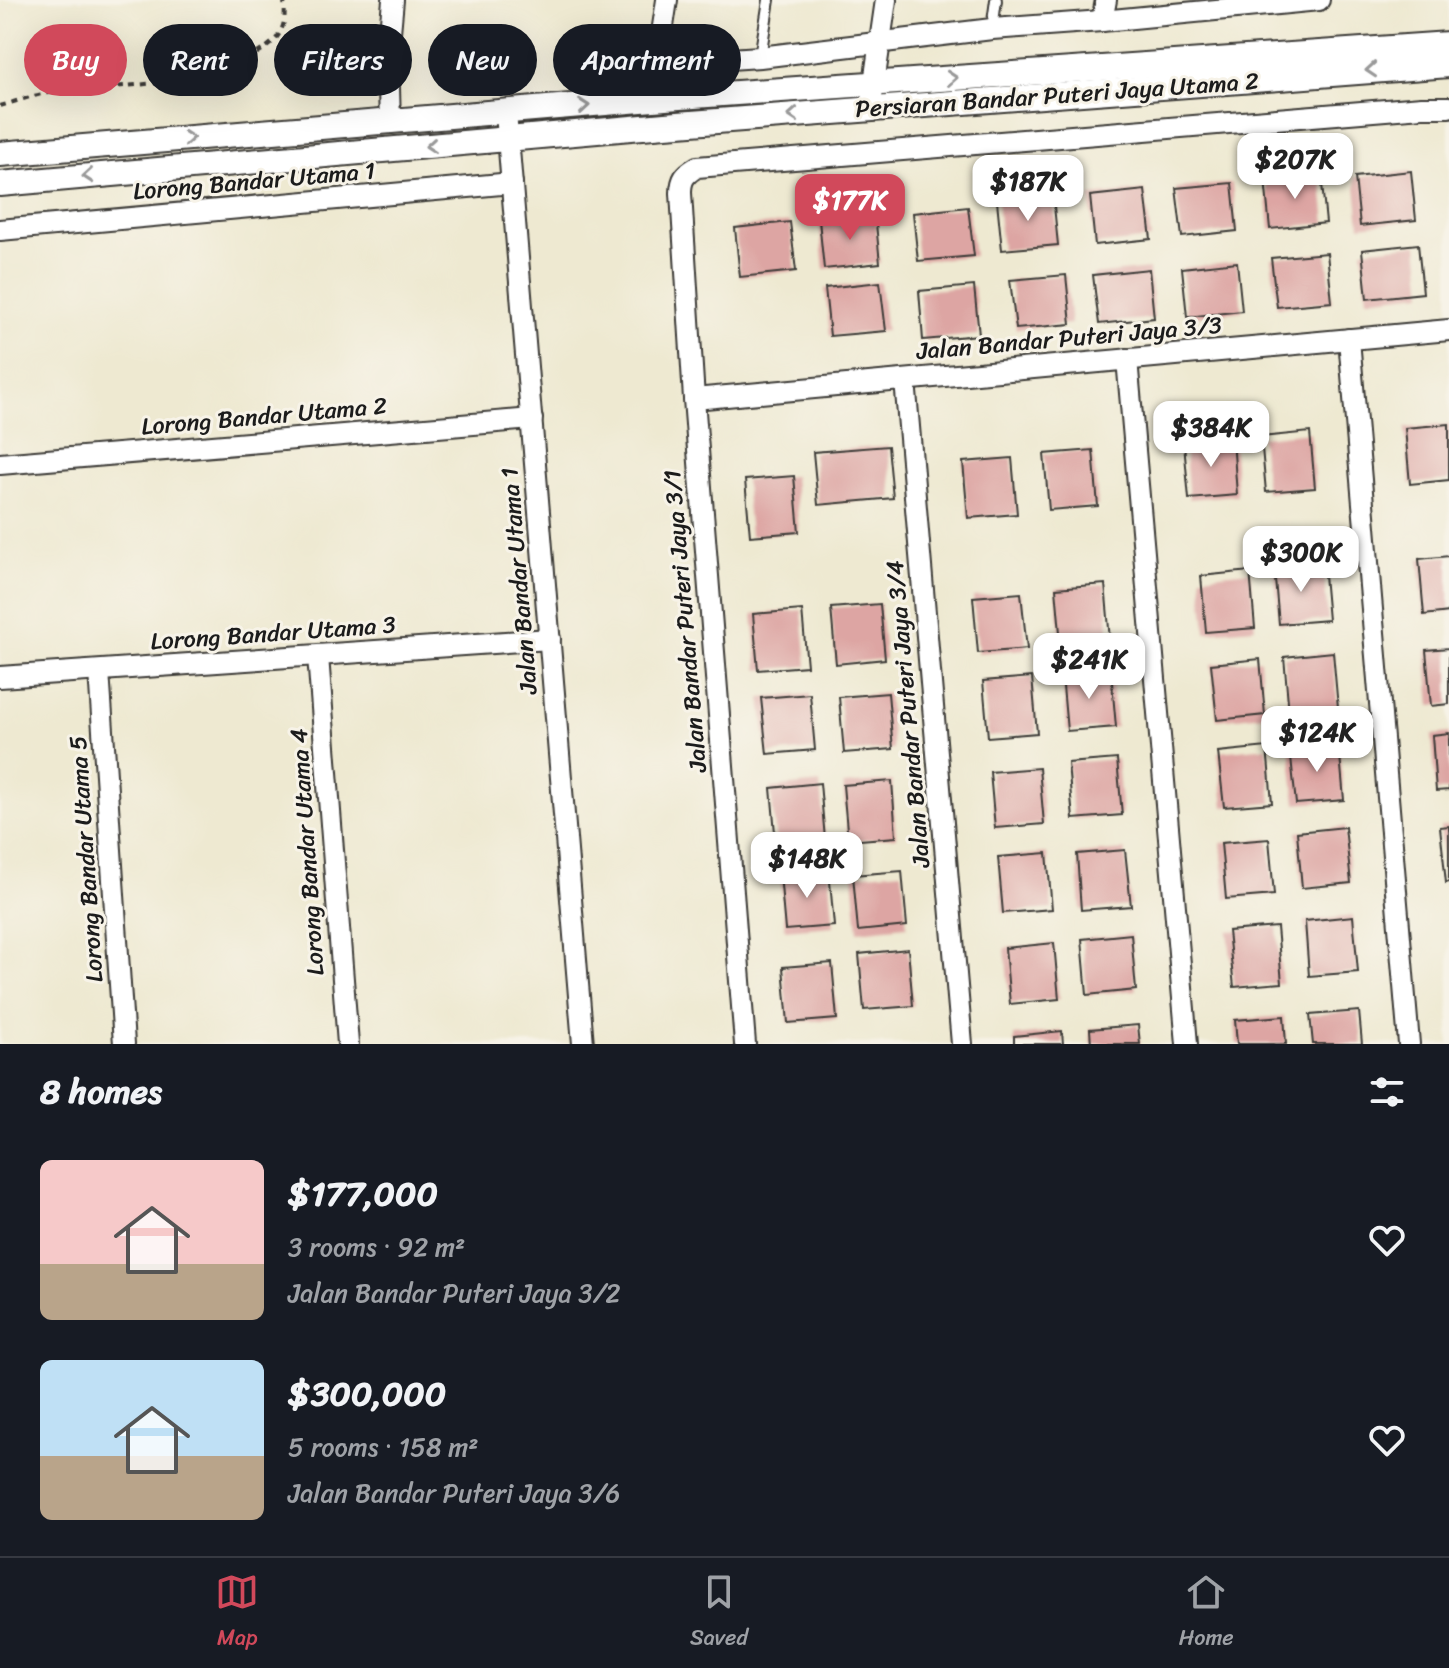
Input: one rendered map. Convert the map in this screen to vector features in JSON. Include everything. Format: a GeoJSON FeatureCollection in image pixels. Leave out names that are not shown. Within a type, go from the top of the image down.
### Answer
{"type":"FeatureCollection","features":[{"type":"Feature","properties":{"kind":"street"},"geometry":{"type":"LineString","coordinates":[[390,122],[388,54],[393,0]]}},
{"type":"Feature","properties":{"kind":"street"},"geometry":{"type":"LineString","coordinates":[[667,0],[662,33],[669,52],[684,62],[760,57],[992,29],[1102,21],[1216,5],[1319,0]]}},
{"type":"Feature","properties":{"kind":"street"},"geometry":{"type":"LineString","coordinates":[[871,109],[886,0]]}},
{"type":"Feature","properties":{"kind":"street"},"geometry":{"type":"LineString","coordinates":[[1102,21],[1106,0]]}},
{"type":"Feature","properties":{"kind":"street","name":"Persiaran Bandar Puteri Jaya Utama 2"},"geometry":{"type":"LineString","coordinates":[[0,154],[665,98],[1449,44]]}},
{"type":"Feature","properties":{"kind":"street","name":"Persiaran Bandar Puteri Jaya Utama 2"},"geometry":{"type":"LineString","coordinates":[[0,184],[665,125],[1449,65]]}},
{"type":"Feature","properties":{"kind":"street","name":"Jalan Bandar Puteri Jaya 3/1"},"geometry":{"type":"LineString","coordinates":[[745,1044],[694,399],[681,193],[681,182],[686,173],[697,167],[1406,108],[1449,107]]}},
{"type":"Feature","properties":{"kind":"street","name":"Jalan Bandar Utama 1"},"geometry":{"type":"LineString","coordinates":[[506,113],[583,1044]]}},
{"type":"Feature","properties":{"kind":"street","name":"Lorong Bandar Utama 1"},"geometry":{"type":"LineString","coordinates":[[0,230],[512,183]]}},
{"type":"Feature","properties":{"kind":"street","name":"Jalan Bandar Puteri Jaya 3/3"},"geometry":{"type":"LineString","coordinates":[[694,399],[1449,330]]}},
{"type":"Feature","properties":{"kind":"street"},"geometry":{"type":"LineString","coordinates":[[1349,339],[1409,1044]]}},
{"type":"Feature","properties":{"kind":"street"},"geometry":{"type":"LineString","coordinates":[[1127,359],[1187,1044]]}},
{"type":"Feature","properties":{"kind":"street","name":"Jalan Bandar Puteri Jaya 3/4"},"geometry":{"type":"LineString","coordinates":[[905,380],[962,1044]]}},
{"type":"Feature","properties":{"kind":"street","name":"Lorong Bandar Utama 2"},"geometry":{"type":"LineString","coordinates":[[0,464],[532,419]]}},
{"type":"Feature","properties":{"kind":"street","name":"Lorong Bandar Utama 3"},"geometry":{"type":"LineString","coordinates":[[0,677],[550,639]]}},
{"type":"Feature","properties":{"kind":"street","name":"Lorong Bandar Utama 4"},"geometry":{"type":"LineString","coordinates":[[318,656],[348,1044]]}},
{"type":"Feature","properties":{"kind":"street","name":"Lorong Bandar Utama 5"},"geometry":{"type":"LineString","coordinates":[[99,671],[124,1044]]}},
{"type":"Feature","properties":{"kind":"lane"},"geometry":{"type":"LineString","coordinates":[[760,57],[769,0]]}},
{"type":"Feature","properties":{"kind":"lane"},"geometry":{"type":"LineString","coordinates":[[992,29],[996,0]]}},
{"type":"Feature","properties":{"kind":"path"},"geometry":{"type":"LineString","coordinates":[[0,106],[41,95],[147,85],[213,72],[236,64],[277,38],[285,22],[284,0]]}},
{"type":"Feature","properties":{"kind":"building"},"geometry":{"type":"Polygon","coordinates":[[[1411,171],[1416,220],[1360,226],[1355,177],[1411,171]]]}},
{"type":"Feature","properties":{"kind":"building"},"geometry":{"type":"Polygon","coordinates":[[[1321,174],[1326,223],[1270,229],[1265,179],[1321,174]]]}},
{"type":"Feature","properties":{"kind":"building"},"geometry":{"type":"Polygon","coordinates":[[[1232,183],[1237,231],[1182,237],[1176,188],[1232,183]]]}},
{"type":"Feature","properties":{"kind":"building"},"geometry":{"type":"Polygon","coordinates":[[[1145,190],[1151,239],[1095,245],[1090,196],[1145,190]]]}},
{"type":"Feature","properties":{"kind":"building"},"geometry":{"type":"Polygon","coordinates":[[[1053,196],[1058,245],[1002,250],[997,201],[1053,196]]]}},
{"type":"Feature","properties":{"kind":"building"},"geometry":{"type":"Polygon","coordinates":[[[968,207],[974,256],[918,261],[913,213],[968,207]]]}},
{"type":"Feature","properties":{"kind":"building"},"geometry":{"type":"Polygon","coordinates":[[[875,214],[880,263],[824,269],[819,220],[875,214]]]}},
{"type":"Feature","properties":{"kind":"building"},"geometry":{"type":"Polygon","coordinates":[[[790,222],[796,271],[740,277],[735,228],[790,222]]]}},
{"type":"Feature","properties":{"kind":"building"},"geometry":{"type":"Polygon","coordinates":[[[1418,244],[1423,293],[1367,299],[1362,250],[1418,244]]]}},
{"type":"Feature","properties":{"kind":"building"},"geometry":{"type":"Polygon","coordinates":[[[1327,253],[1332,302],[1277,307],[1271,258],[1327,253]]]}},
{"type":"Feature","properties":{"kind":"building"},"geometry":{"type":"Polygon","coordinates":[[[1237,262],[1242,311],[1187,317],[1182,268],[1237,262]]]}},
{"type":"Feature","properties":{"kind":"building"},"geometry":{"type":"Polygon","coordinates":[[[1149,269],[1154,318],[1099,324],[1093,275],[1149,269]]]}},
{"type":"Feature","properties":{"kind":"building"},"geometry":{"type":"Polygon","coordinates":[[[1066,275],[1071,324],[1016,329],[1010,280],[1066,275]]]}},
{"type":"Feature","properties":{"kind":"building"},"geometry":{"type":"Polygon","coordinates":[[[880,282],[886,331],[830,336],[825,288],[880,282]]]}},
{"type":"Feature","properties":{"kind":"building"},"geometry":{"type":"Polygon","coordinates":[[[974,286],[979,335],[923,340],[919,291],[974,286]]]}},
{"type":"Feature","properties":{"kind":"building"},"geometry":{"type":"Polygon","coordinates":[[[1449,424],[1449,480],[1410,484],[1405,428],[1449,424]]]}},
{"type":"Feature","properties":{"kind":"building"},"geometry":{"type":"Polygon","coordinates":[[[1310,432],[1315,488],[1266,492],[1261,437],[1310,432]]]}},
{"type":"Feature","properties":{"kind":"building"},"geometry":{"type":"Polygon","coordinates":[[[1233,439],[1237,495],[1189,499],[1184,444],[1233,439]]]}},
{"type":"Feature","properties":{"kind":"building"},"geometry":{"type":"Polygon","coordinates":[[[888,446],[893,498],[818,505],[813,452],[888,446]]]}},
{"type":"Feature","properties":{"kind":"building"},"geometry":{"type":"Polygon","coordinates":[[[1093,450],[1098,506],[1049,510],[1044,454],[1093,450]]]}},
{"type":"Feature","properties":{"kind":"building"},"geometry":{"type":"Polygon","coordinates":[[[1012,458],[1017,514],[968,518],[963,462],[1012,458]]]}},
{"type":"Feature","properties":{"kind":"building"},"geometry":{"type":"Polygon","coordinates":[[[794,476],[799,532],[750,536],[745,480],[794,476]]]}},
{"type":"Feature","properties":{"kind":"building"},"geometry":{"type":"Polygon","coordinates":[[[1449,556],[1449,612],[1424,615],[1419,559],[1449,556]]]}},
{"type":"Feature","properties":{"kind":"building"},"geometry":{"type":"Polygon","coordinates":[[[1323,564],[1328,620],[1279,624],[1274,568],[1323,564]]]}},
{"type":"Feature","properties":{"kind":"building"},"geometry":{"type":"Polygon","coordinates":[[[1250,571],[1255,628],[1206,632],[1201,576],[1250,571]]]}},
{"type":"Feature","properties":{"kind":"building"},"geometry":{"type":"Polygon","coordinates":[[[1105,584],[1110,640],[1061,644],[1056,588],[1105,584]]]}},
{"type":"Feature","properties":{"kind":"building"},"geometry":{"type":"Polygon","coordinates":[[[1021,593],[1027,649],[978,653],[973,597],[1021,593]]]}},
{"type":"Feature","properties":{"kind":"building"},"geometry":{"type":"Polygon","coordinates":[[[880,604],[885,659],[836,664],[831,608],[880,604]]]}},
{"type":"Feature","properties":{"kind":"building"},"geometry":{"type":"Polygon","coordinates":[[[802,610],[807,666],[758,670],[753,614],[802,610]]]}},
{"type":"Feature","properties":{"kind":"building"},"geometry":{"type":"Polygon","coordinates":[[[1449,648],[1449,704],[1431,706],[1426,650],[1449,648]]]}},
{"type":"Feature","properties":{"kind":"building"},"geometry":{"type":"Polygon","coordinates":[[[1333,652],[1338,708],[1289,713],[1284,657],[1333,652]]]}},
{"type":"Feature","properties":{"kind":"building"},"geometry":{"type":"Polygon","coordinates":[[[1260,659],[1265,715],[1217,720],[1211,664],[1260,659]]]}},
{"type":"Feature","properties":{"kind":"building"},"geometry":{"type":"Polygon","coordinates":[[[1111,671],[1116,727],[1067,731],[1062,675],[1111,671]]]}},
{"type":"Feature","properties":{"kind":"building"},"geometry":{"type":"Polygon","coordinates":[[[1032,677],[1037,733],[988,737],[983,681],[1032,677]]]}},
{"type":"Feature","properties":{"kind":"building"},"geometry":{"type":"Polygon","coordinates":[[[888,693],[893,749],[844,753],[839,697],[888,693]]]}},
{"type":"Feature","properties":{"kind":"building"},"geometry":{"type":"Polygon","coordinates":[[[810,694],[815,750],[767,754],[761,698],[810,694]]]}},
{"type":"Feature","properties":{"kind":"building"},"geometry":{"type":"Polygon","coordinates":[[[1449,733],[1449,790],[1436,791],[1432,735],[1449,733]]]}},
{"type":"Feature","properties":{"kind":"building"},"geometry":{"type":"Polygon","coordinates":[[[1339,744],[1344,800],[1296,804],[1290,748],[1339,744]]]}},
{"type":"Feature","properties":{"kind":"building"},"geometry":{"type":"Polygon","coordinates":[[[1267,747],[1272,803],[1224,807],[1218,752],[1267,747]]]}},
{"type":"Feature","properties":{"kind":"building"},"geometry":{"type":"Polygon","coordinates":[[[1117,759],[1122,815],[1073,819],[1068,763],[1117,759]]]}},
{"type":"Feature","properties":{"kind":"building"},"geometry":{"type":"Polygon","coordinates":[[[1039,768],[1044,824],[995,828],[990,772],[1039,768]]]}},
{"type":"Feature","properties":{"kind":"building"},"geometry":{"type":"Polygon","coordinates":[[[892,781],[896,837],[848,841],[843,785],[892,781]]]}},
{"type":"Feature","properties":{"kind":"building"},"geometry":{"type":"Polygon","coordinates":[[[820,783],[825,839],[776,844],[771,788],[820,783]]]}},
{"type":"Feature","properties":{"kind":"building"},"geometry":{"type":"Polygon","coordinates":[[[1449,826],[1449,882],[1446,883],[1440,827],[1449,826]]]}},
{"type":"Feature","properties":{"kind":"building"},"geometry":{"type":"Polygon","coordinates":[[[1345,827],[1351,883],[1302,888],[1297,832],[1345,827]]]}},
{"type":"Feature","properties":{"kind":"building"},"geometry":{"type":"Polygon","coordinates":[[[1269,839],[1274,895],[1226,899],[1221,843],[1269,839]]]}},
{"type":"Feature","properties":{"kind":"building"},"geometry":{"type":"Polygon","coordinates":[[[1125,850],[1131,906],[1081,910],[1077,854],[1125,850]]]}},
{"type":"Feature","properties":{"kind":"building"},"geometry":{"type":"Polygon","coordinates":[[[1047,853],[1052,909],[1003,913],[998,857],[1047,853]]]}},
{"type":"Feature","properties":{"kind":"building"},"geometry":{"type":"Polygon","coordinates":[[[829,870],[834,926],[785,930],[780,874],[829,870]]]}},
{"type":"Feature","properties":{"kind":"building"},"geometry":{"type":"Polygon","coordinates":[[[902,871],[907,926],[858,931],[853,875],[902,871]]]}},
{"type":"Feature","properties":{"kind":"building"},"geometry":{"type":"Polygon","coordinates":[[[1353,916],[1358,972],[1309,976],[1305,921],[1353,916]]]}},
{"type":"Feature","properties":{"kind":"building"},"geometry":{"type":"Polygon","coordinates":[[[1277,927],[1282,983],[1234,987],[1228,931],[1277,927]]]}},
{"type":"Feature","properties":{"kind":"building"},"geometry":{"type":"Polygon","coordinates":[[[1131,934],[1136,990],[1087,995],[1082,939],[1131,934]]]}},
{"type":"Feature","properties":{"kind":"building"},"geometry":{"type":"Polygon","coordinates":[[[1054,943],[1059,999],[1010,1004],[1005,948],[1054,943]]]}},
{"type":"Feature","properties":{"kind":"building"},"geometry":{"type":"Polygon","coordinates":[[[908,949],[913,1006],[864,1010],[859,954],[908,949]]]}},
{"type":"Feature","properties":{"kind":"building"},"geometry":{"type":"Polygon","coordinates":[[[832,963],[837,1019],[788,1023],[783,967],[832,963]]]}},
{"type":"Feature","properties":{"kind":"building"},"geometry":{"type":"Polygon","coordinates":[[[1359,1011],[1362,1044],[1313,1044],[1310,1015],[1359,1011]]]}},
{"type":"Feature","properties":{"kind":"building"},"geometry":{"type":"Polygon","coordinates":[[[1284,1016],[1286,1044],[1237,1044],[1235,1020],[1284,1016]]]}},
{"type":"Feature","properties":{"kind":"building"},"geometry":{"type":"Polygon","coordinates":[[[1138,1025],[1140,1044],[1091,1044],[1090,1029],[1138,1025]]]}},
{"type":"Feature","properties":{"kind":"building"},"geometry":{"type":"Polygon","coordinates":[[[1062,1031],[1063,1044],[1014,1044],[1014,1036],[1062,1031]]]}}]}
